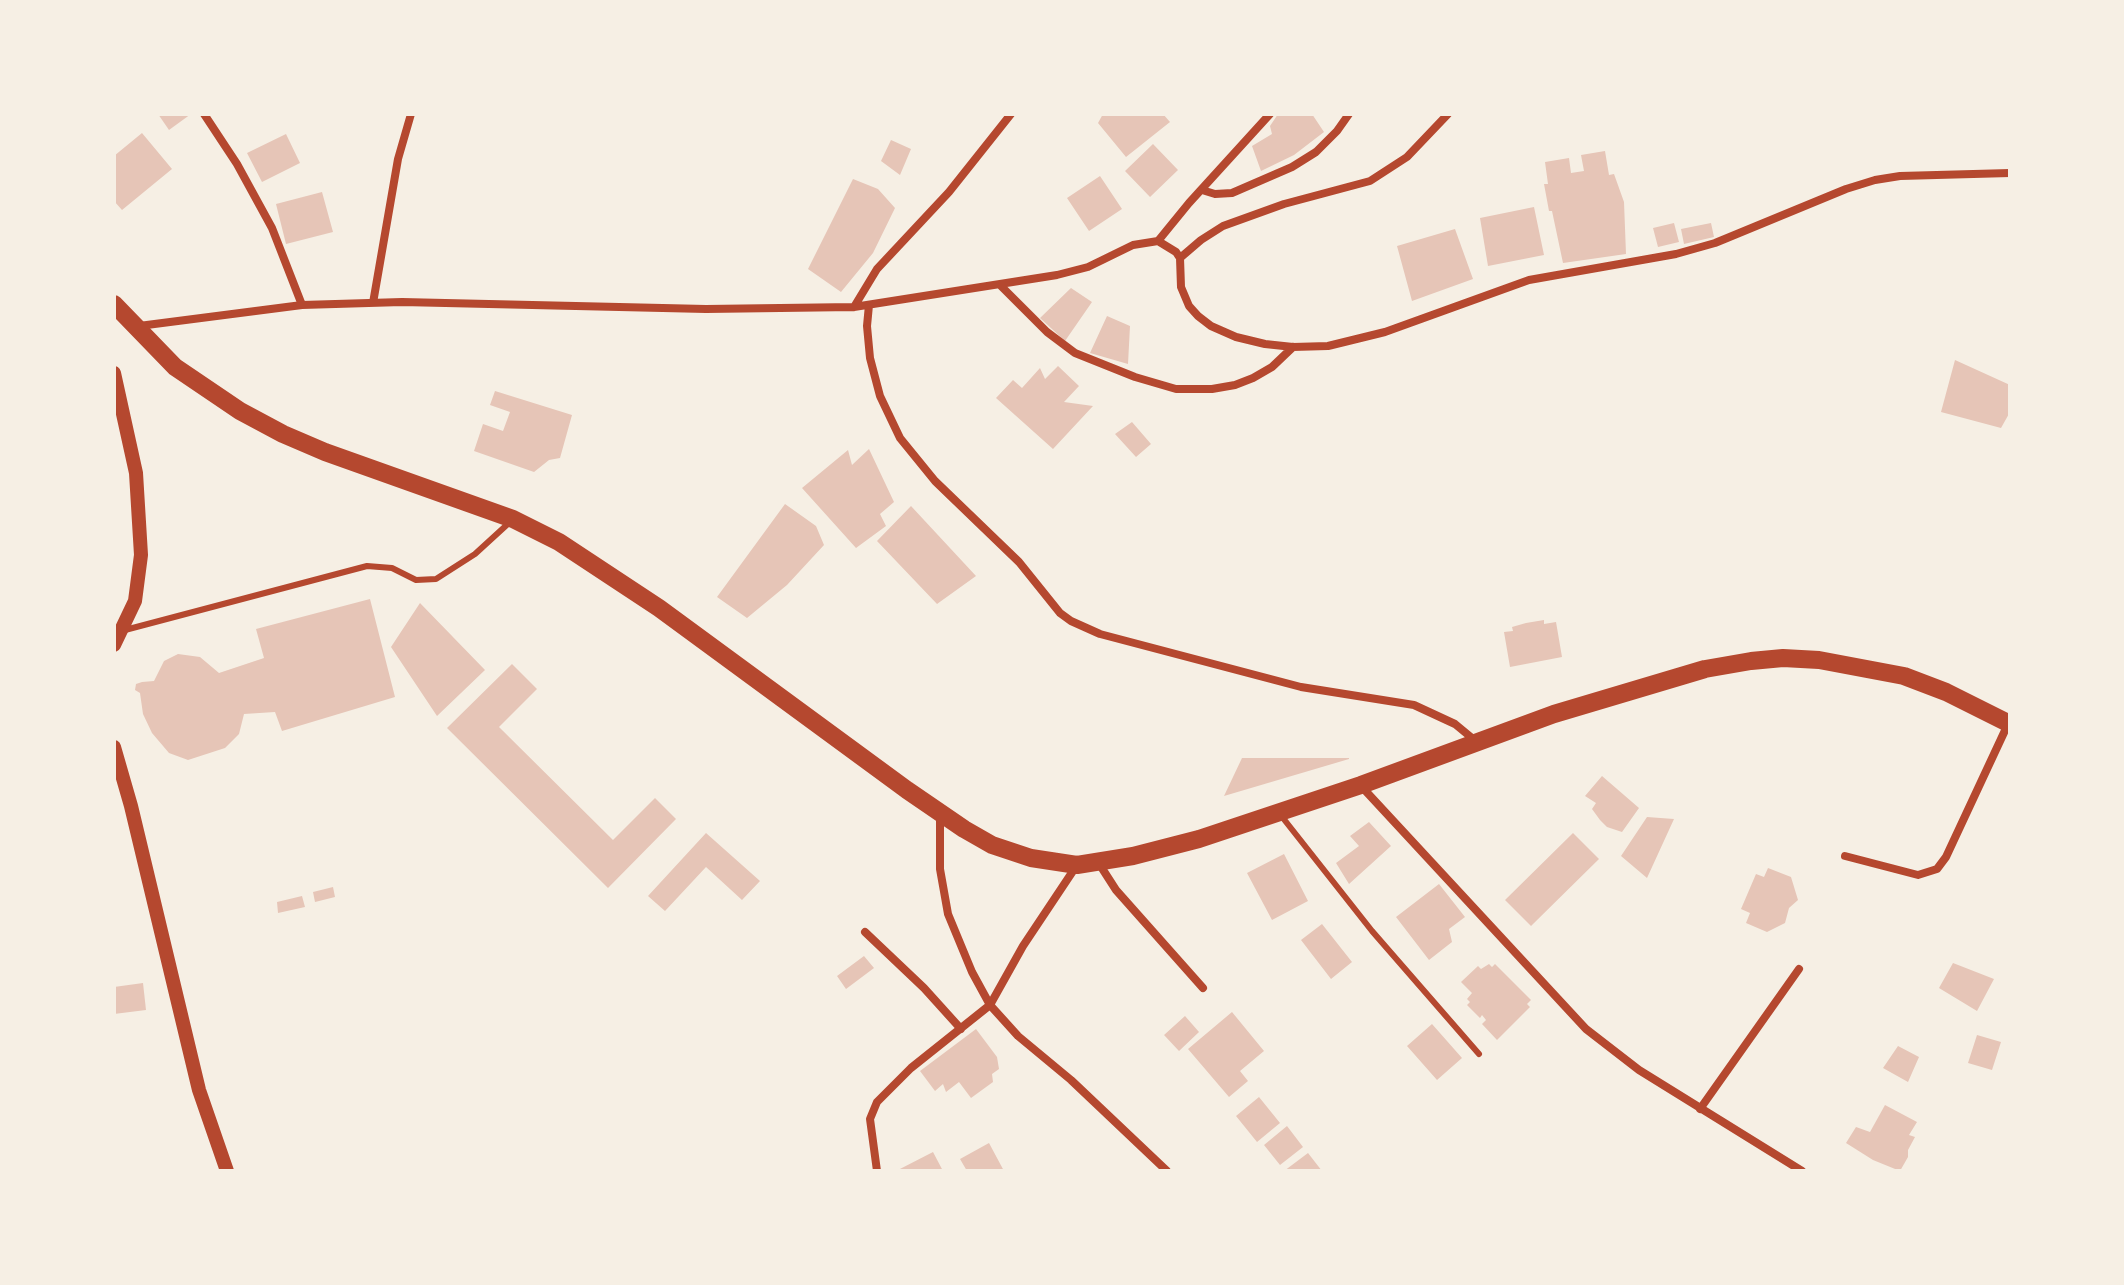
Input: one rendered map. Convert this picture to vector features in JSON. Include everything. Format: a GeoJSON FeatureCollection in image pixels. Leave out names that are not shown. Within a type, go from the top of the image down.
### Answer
{"type":"FeatureCollection","features":[{"type":"Feature","properties":{"kind":"highway"},"geometry":{"type":"LineString","coordinates":[[114,304],[175,367],[202,388],[283,434],[381,473],[513,519],[559,542],[606,571],[964,829],[1012,853],[1044,861],[1077,865],[1186,843],[1361,785],[1554,714],[1705,669],[1783,658],[1857,665],[1904,676],[1946,692],[2009,724]]}},
{"type":"Feature","properties":{"kind":"street"},"geometry":{"type":"LineString","coordinates":[[204,114],[237,164],[272,228],[302,305]]}},
{"type":"Feature","properties":{"kind":"street"},"geometry":{"type":"LineString","coordinates":[[373,303],[398,159],[411,114]]}},
{"type":"Feature","properties":{"kind":"street"},"geometry":{"type":"LineString","coordinates":[[854,307],[877,269],[949,192],[1011,114]]}},
{"type":"Feature","properties":{"kind":"street"},"geometry":{"type":"LineString","coordinates":[[1158,241],[1270,114]]}},
{"type":"Feature","properties":{"kind":"street"},"geometry":{"type":"LineString","coordinates":[[1202,190],[1215,194],[1232,193],[1292,167],[1316,152],[1349,114]]}},
{"type":"Feature","properties":{"kind":"street"},"geometry":{"type":"LineString","coordinates":[[1180,258],[1223,226],[1284,204],[1370,181],[1407,157],[1448,114]]}},
{"type":"Feature","properties":{"kind":"street"},"geometry":{"type":"LineString","coordinates":[[135,327],[237,316],[302,305],[373,303],[747,310],[854,307],[1077,270],[1133,245],[1158,241],[1171,247],[1180,258],[1181,287],[1189,306],[1198,316],[1236,337],[1293,347],[1328,346],[1361,339],[1529,280],[1676,254],[1715,243],[1875,180],[1900,176],[2010,173]]}},
{"type":"Feature","properties":{"kind":"street"},"geometry":{"type":"LineString","coordinates":[[1000,285],[1047,332],[1075,353],[1135,377],[1176,389],[1212,389],[1235,385],[1272,367],[1293,347]]}},
{"type":"Feature","properties":{"kind":"street"},"geometry":{"type":"LineString","coordinates":[[869,305],[870,358],[880,396],[900,438],[935,481],[1019,562],[1060,613],[1071,621],[1100,634],[1301,687],[1414,705],[1455,724],[1478,743]]}},
{"type":"Feature","properties":{"kind":"street"},"geometry":{"type":"LineString","coordinates":[[114,373],[131,442],[140,512],[139,585],[135,601],[114,645]]}},
{"type":"Feature","properties":{"kind":"street"},"geometry":{"type":"LineString","coordinates":[[1845,856],[1918,875],[1937,869],[1946,857],[2009,724]]}},
{"type":"Feature","properties":{"kind":"street"},"geometry":{"type":"LineString","coordinates":[[114,747],[199,1090],[227,1171]]}},
{"type":"Feature","properties":{"kind":"street"},"geometry":{"type":"LineString","coordinates":[[1361,785],[1586,1029],[1611,1050],[1700,1109],[1802,1171]]}},
{"type":"Feature","properties":{"kind":"street"},"geometry":{"type":"LineString","coordinates":[[940,813],[940,869],[948,914],[972,972],[990,1005],[1018,1036],[1071,1080],[1167,1171]]}},
{"type":"Feature","properties":{"kind":"street"},"geometry":{"type":"LineString","coordinates":[[1097,862],[1116,890],[1203,988]]}},
{"type":"Feature","properties":{"kind":"street"},"geometry":{"type":"LineString","coordinates":[[877,1171],[870,1119],[877,1102],[911,1068],[990,1005],[1029,937],[1077,865]]}},
{"type":"Feature","properties":{"kind":"street"},"geometry":{"type":"LineString","coordinates":[[865,932],[924,988],[961,1029]]}},
{"type":"Feature","properties":{"kind":"street"},"geometry":{"type":"LineString","coordinates":[[1700,1109],[1799,969]]}},
{"type":"Feature","properties":{"kind":"lane"},"geometry":{"type":"LineString","coordinates":[[120,627],[358,567],[381,566],[416,580],[436,579],[475,554],[513,519]]}},
{"type":"Feature","properties":{"kind":"lane"},"geometry":{"type":"LineString","coordinates":[[1279,812],[1372,931],[1479,1054]]}},
{"type":"Feature","properties":{"kind":"building"},"geometry":{"type":"Polygon","coordinates":[[[158,114],[191,114],[169,130],[158,114]]]}},
{"type":"Feature","properties":{"kind":"building"},"geometry":{"type":"Polygon","coordinates":[[[1103,114],[1163,114],[1170,122],[1126,157],[1098,123],[1103,114]]]}},
{"type":"Feature","properties":{"kind":"building"},"geometry":{"type":"Polygon","coordinates":[[[1278,114],[1312,114],[1324,132],[1294,155],[1261,171],[1252,146],[1272,134],[1270,126],[1278,114]]]}},
{"type":"Feature","properties":{"kind":"building"},"geometry":{"type":"Polygon","coordinates":[[[142,133],[172,169],[122,210],[114,201],[114,156],[142,133]]]}},
{"type":"Feature","properties":{"kind":"building"},"geometry":{"type":"Polygon","coordinates":[[[286,134],[300,163],[262,182],[247,153],[286,134]]]}},
{"type":"Feature","properties":{"kind":"building"},"geometry":{"type":"Polygon","coordinates":[[[891,140],[911,149],[900,175],[881,161],[891,140]]]}},
{"type":"Feature","properties":{"kind":"building"},"geometry":{"type":"Polygon","coordinates":[[[1153,144],[1178,170],[1150,197],[1125,171],[1153,144]]]}},
{"type":"Feature","properties":{"kind":"building"},"geometry":{"type":"Polygon","coordinates":[[[1605,151],[1609,175],[1614,174],[1624,202],[1626,254],[1563,263],[1544,184],[1548,184],[1545,162],[1569,158],[1571,173],[1584,171],[1581,155],[1605,151]]]}},
{"type":"Feature","properties":{"kind":"building"},"geometry":{"type":"Polygon","coordinates":[[[1100,176],[1122,209],[1089,231],[1067,198],[1100,176]]]}},
{"type":"Feature","properties":{"kind":"building"},"geometry":{"type":"Polygon","coordinates":[[[853,179],[878,189],[895,208],[873,253],[841,292],[808,269],[853,179]]]}},
{"type":"Feature","properties":{"kind":"building"},"geometry":{"type":"Polygon","coordinates":[[[322,192],[333,232],[286,244],[276,204],[322,192]]]}},
{"type":"Feature","properties":{"kind":"building"},"geometry":{"type":"Polygon","coordinates":[[[1534,207],[1544,255],[1488,266],[1480,218],[1534,207]]]}},
{"type":"Feature","properties":{"kind":"building"},"geometry":{"type":"Polygon","coordinates":[[[1674,223],[1679,242],[1658,247],[1653,228],[1674,223]]]}},
{"type":"Feature","properties":{"kind":"building"},"geometry":{"type":"Polygon","coordinates":[[[1711,223],[1714,237],[1684,244],[1681,229],[1711,223]]]}},
{"type":"Feature","properties":{"kind":"building"},"geometry":{"type":"Polygon","coordinates":[[[1455,229],[1473,279],[1412,301],[1397,246],[1455,229]]]}},
{"type":"Feature","properties":{"kind":"building"},"geometry":{"type":"Polygon","coordinates":[[[1071,288],[1092,302],[1065,341],[1040,318],[1071,288]]]}},
{"type":"Feature","properties":{"kind":"building"},"geometry":{"type":"Polygon","coordinates":[[[1107,316],[1130,326],[1128,364],[1090,353],[1107,316]]]}},
{"type":"Feature","properties":{"kind":"building"},"geometry":{"type":"Polygon","coordinates":[[[1955,360],[2010,385],[2010,412],[2001,428],[1941,412],[1955,360]]]}},
{"type":"Feature","properties":{"kind":"building"},"geometry":{"type":"Polygon","coordinates":[[[1058,366],[1079,386],[1064,402],[1093,406],[1053,449],[996,398],[1013,380],[1022,388],[1040,368],[1045,379],[1058,366]]]}},
{"type":"Feature","properties":{"kind":"building"},"geometry":{"type":"Polygon","coordinates":[[[495,391],[572,415],[560,458],[549,460],[534,472],[474,451],[483,424],[503,431],[510,412],[490,405],[495,391]]]}},
{"type":"Feature","properties":{"kind":"building"},"geometry":{"type":"Polygon","coordinates":[[[1132,422],[1151,444],[1136,457],[1115,434],[1132,422]]]}},
{"type":"Feature","properties":{"kind":"building"},"geometry":{"type":"Polygon","coordinates":[[[869,449],[894,502],[880,514],[886,526],[856,548],[802,488],[848,450],[852,465],[869,449]]]}},
{"type":"Feature","properties":{"kind":"building"},"geometry":{"type":"Polygon","coordinates":[[[785,504],[816,526],[824,545],[787,585],[747,618],[717,597],[785,504]]]}},
{"type":"Feature","properties":{"kind":"building"},"geometry":{"type":"Polygon","coordinates":[[[911,506],[976,576],[937,604],[877,541],[911,506]]]}},
{"type":"Feature","properties":{"kind":"building"},"geometry":{"type":"Polygon","coordinates":[[[370,599],[395,697],[282,731],[275,712],[244,714],[239,734],[225,748],[188,760],[169,753],[152,733],[143,714],[140,693],[135,690],[136,684],[154,681],[164,661],[178,654],[200,657],[219,673],[264,658],[256,629],[370,599]]]}},
{"type":"Feature","properties":{"kind":"building"},"geometry":{"type":"Polygon","coordinates":[[[420,603],[485,670],[437,716],[391,647],[420,603]]]}},
{"type":"Feature","properties":{"kind":"building"},"geometry":{"type":"Polygon","coordinates":[[[1544,620],[1544,624],[1556,622],[1562,657],[1510,667],[1504,632],[1513,631],[1512,627],[1544,620]]]}},
{"type":"Feature","properties":{"kind":"building"},"geometry":{"type":"Polygon","coordinates":[[[512,664],[537,689],[499,727],[613,840],[655,798],[676,819],[608,888],[447,728],[512,664]]]}},
{"type":"Feature","properties":{"kind":"building"},"geometry":{"type":"Polygon","coordinates":[[[1242,758],[1349,758],[1349,759],[1224,796],[1242,758]]]}},
{"type":"Feature","properties":{"kind":"building"},"geometry":{"type":"Polygon","coordinates":[[[1602,776],[1639,808],[1622,832],[1607,827],[1592,809],[1596,803],[1585,796],[1602,776]]]}},
{"type":"Feature","properties":{"kind":"building"},"geometry":{"type":"Polygon","coordinates":[[[1647,817],[1674,819],[1647,878],[1621,856],[1647,817]]]}},
{"type":"Feature","properties":{"kind":"building"},"geometry":{"type":"Polygon","coordinates":[[[1369,822],[1391,846],[1349,884],[1336,863],[1359,846],[1350,836],[1369,822]]]}},
{"type":"Feature","properties":{"kind":"building"},"geometry":{"type":"Polygon","coordinates":[[[706,833],[760,881],[742,900],[706,867],[665,911],[648,896],[706,833]]]}},
{"type":"Feature","properties":{"kind":"building"},"geometry":{"type":"Polygon","coordinates":[[[1573,833],[1599,859],[1531,926],[1505,900],[1573,833]]]}},
{"type":"Feature","properties":{"kind":"building"},"geometry":{"type":"Polygon","coordinates":[[[1284,854],[1308,901],[1272,920],[1247,873],[1284,854]]]}},
{"type":"Feature","properties":{"kind":"building"},"geometry":{"type":"Polygon","coordinates":[[[1768,868],[1791,877],[1798,900],[1789,908],[1785,923],[1767,932],[1746,923],[1750,913],[1741,909],[1756,874],[1764,877],[1768,868]]]}},
{"type":"Feature","properties":{"kind":"building"},"geometry":{"type":"Polygon","coordinates":[[[1439,884],[1465,917],[1449,929],[1452,942],[1429,960],[1396,917],[1439,884]]]}},
{"type":"Feature","properties":{"kind":"building"},"geometry":{"type":"Polygon","coordinates":[[[333,887],[335,897],[315,902],[313,892],[333,887]]]}},
{"type":"Feature","properties":{"kind":"building"},"geometry":{"type":"Polygon","coordinates":[[[302,896],[305,907],[278,913],[277,902],[302,896]]]}},
{"type":"Feature","properties":{"kind":"building"},"geometry":{"type":"Polygon","coordinates":[[[1322,924],[1352,962],[1331,979],[1301,940],[1322,924]]]}},
{"type":"Feature","properties":{"kind":"building"},"geometry":{"type":"Polygon","coordinates":[[[864,956],[874,968],[846,989],[837,976],[864,956]]]}},
{"type":"Feature","properties":{"kind":"building"},"geometry":{"type":"Polygon","coordinates":[[[1953,963],[1994,979],[1977,1011],[1939,988],[1953,963]]]}},
{"type":"Feature","properties":{"kind":"building"},"geometry":{"type":"Polygon","coordinates":[[[1489,964],[1492,967],[1495,964],[1531,1000],[1527,1004],[1530,1007],[1497,1040],[1482,1024],[1486,1020],[1482,1015],[1480,1018],[1467,1005],[1472,993],[1461,982],[1478,966],[1481,969],[1489,964]]]}},
{"type":"Feature","properties":{"kind":"building"},"geometry":{"type":"Polygon","coordinates":[[[143,983],[146,1010],[114,1014],[114,987],[143,983]]]}},
{"type":"Feature","properties":{"kind":"building"},"geometry":{"type":"Polygon","coordinates":[[[1232,1012],[1264,1051],[1240,1071],[1248,1081],[1229,1097],[1188,1049],[1232,1012]]]}},
{"type":"Feature","properties":{"kind":"building"},"geometry":{"type":"Polygon","coordinates":[[[1185,1016],[1199,1032],[1179,1051],[1164,1035],[1185,1016]]]}},
{"type":"Feature","properties":{"kind":"building"},"geometry":{"type":"Polygon","coordinates":[[[1432,1024],[1462,1058],[1437,1080],[1407,1046],[1432,1024]]]}},
{"type":"Feature","properties":{"kind":"building"},"geometry":{"type":"Polygon","coordinates":[[[976,1029],[997,1057],[999,1069],[992,1074],[993,1082],[971,1098],[959,1082],[946,1092],[943,1084],[935,1091],[920,1071],[976,1029]]]}},
{"type":"Feature","properties":{"kind":"building"},"geometry":{"type":"Polygon","coordinates":[[[1977,1035],[2001,1042],[1992,1070],[1968,1063],[1977,1035]]]}},
{"type":"Feature","properties":{"kind":"building"},"geometry":{"type":"Polygon","coordinates":[[[1898,1046],[1919,1057],[1908,1082],[1883,1068],[1898,1046]]]}},
{"type":"Feature","properties":{"kind":"building"},"geometry":{"type":"Polygon","coordinates":[[[1259,1097],[1280,1123],[1257,1142],[1236,1116],[1259,1097]]]}},
{"type":"Feature","properties":{"kind":"building"},"geometry":{"type":"Polygon","coordinates":[[[1885,1105],[1917,1122],[1909,1135],[1915,1137],[1900,1171],[1873,1160],[1846,1143],[1856,1127],[1870,1132],[1885,1105]]]}},
{"type":"Feature","properties":{"kind":"building"},"geometry":{"type":"Polygon","coordinates":[[[1287,1126],[1303,1147],[1280,1165],[1264,1145],[1287,1126]]]}},
{"type":"Feature","properties":{"kind":"building"},"geometry":{"type":"Polygon","coordinates":[[[989,1143],[1004,1171],[967,1171],[960,1159],[989,1143]]]}},
{"type":"Feature","properties":{"kind":"building"},"geometry":{"type":"Polygon","coordinates":[[[933,1152],[943,1171],[896,1171],[933,1152]]]}},
{"type":"Feature","properties":{"kind":"building"},"geometry":{"type":"Polygon","coordinates":[[[1308,1153],[1322,1171],[1284,1171],[1308,1153]]]}}]}
